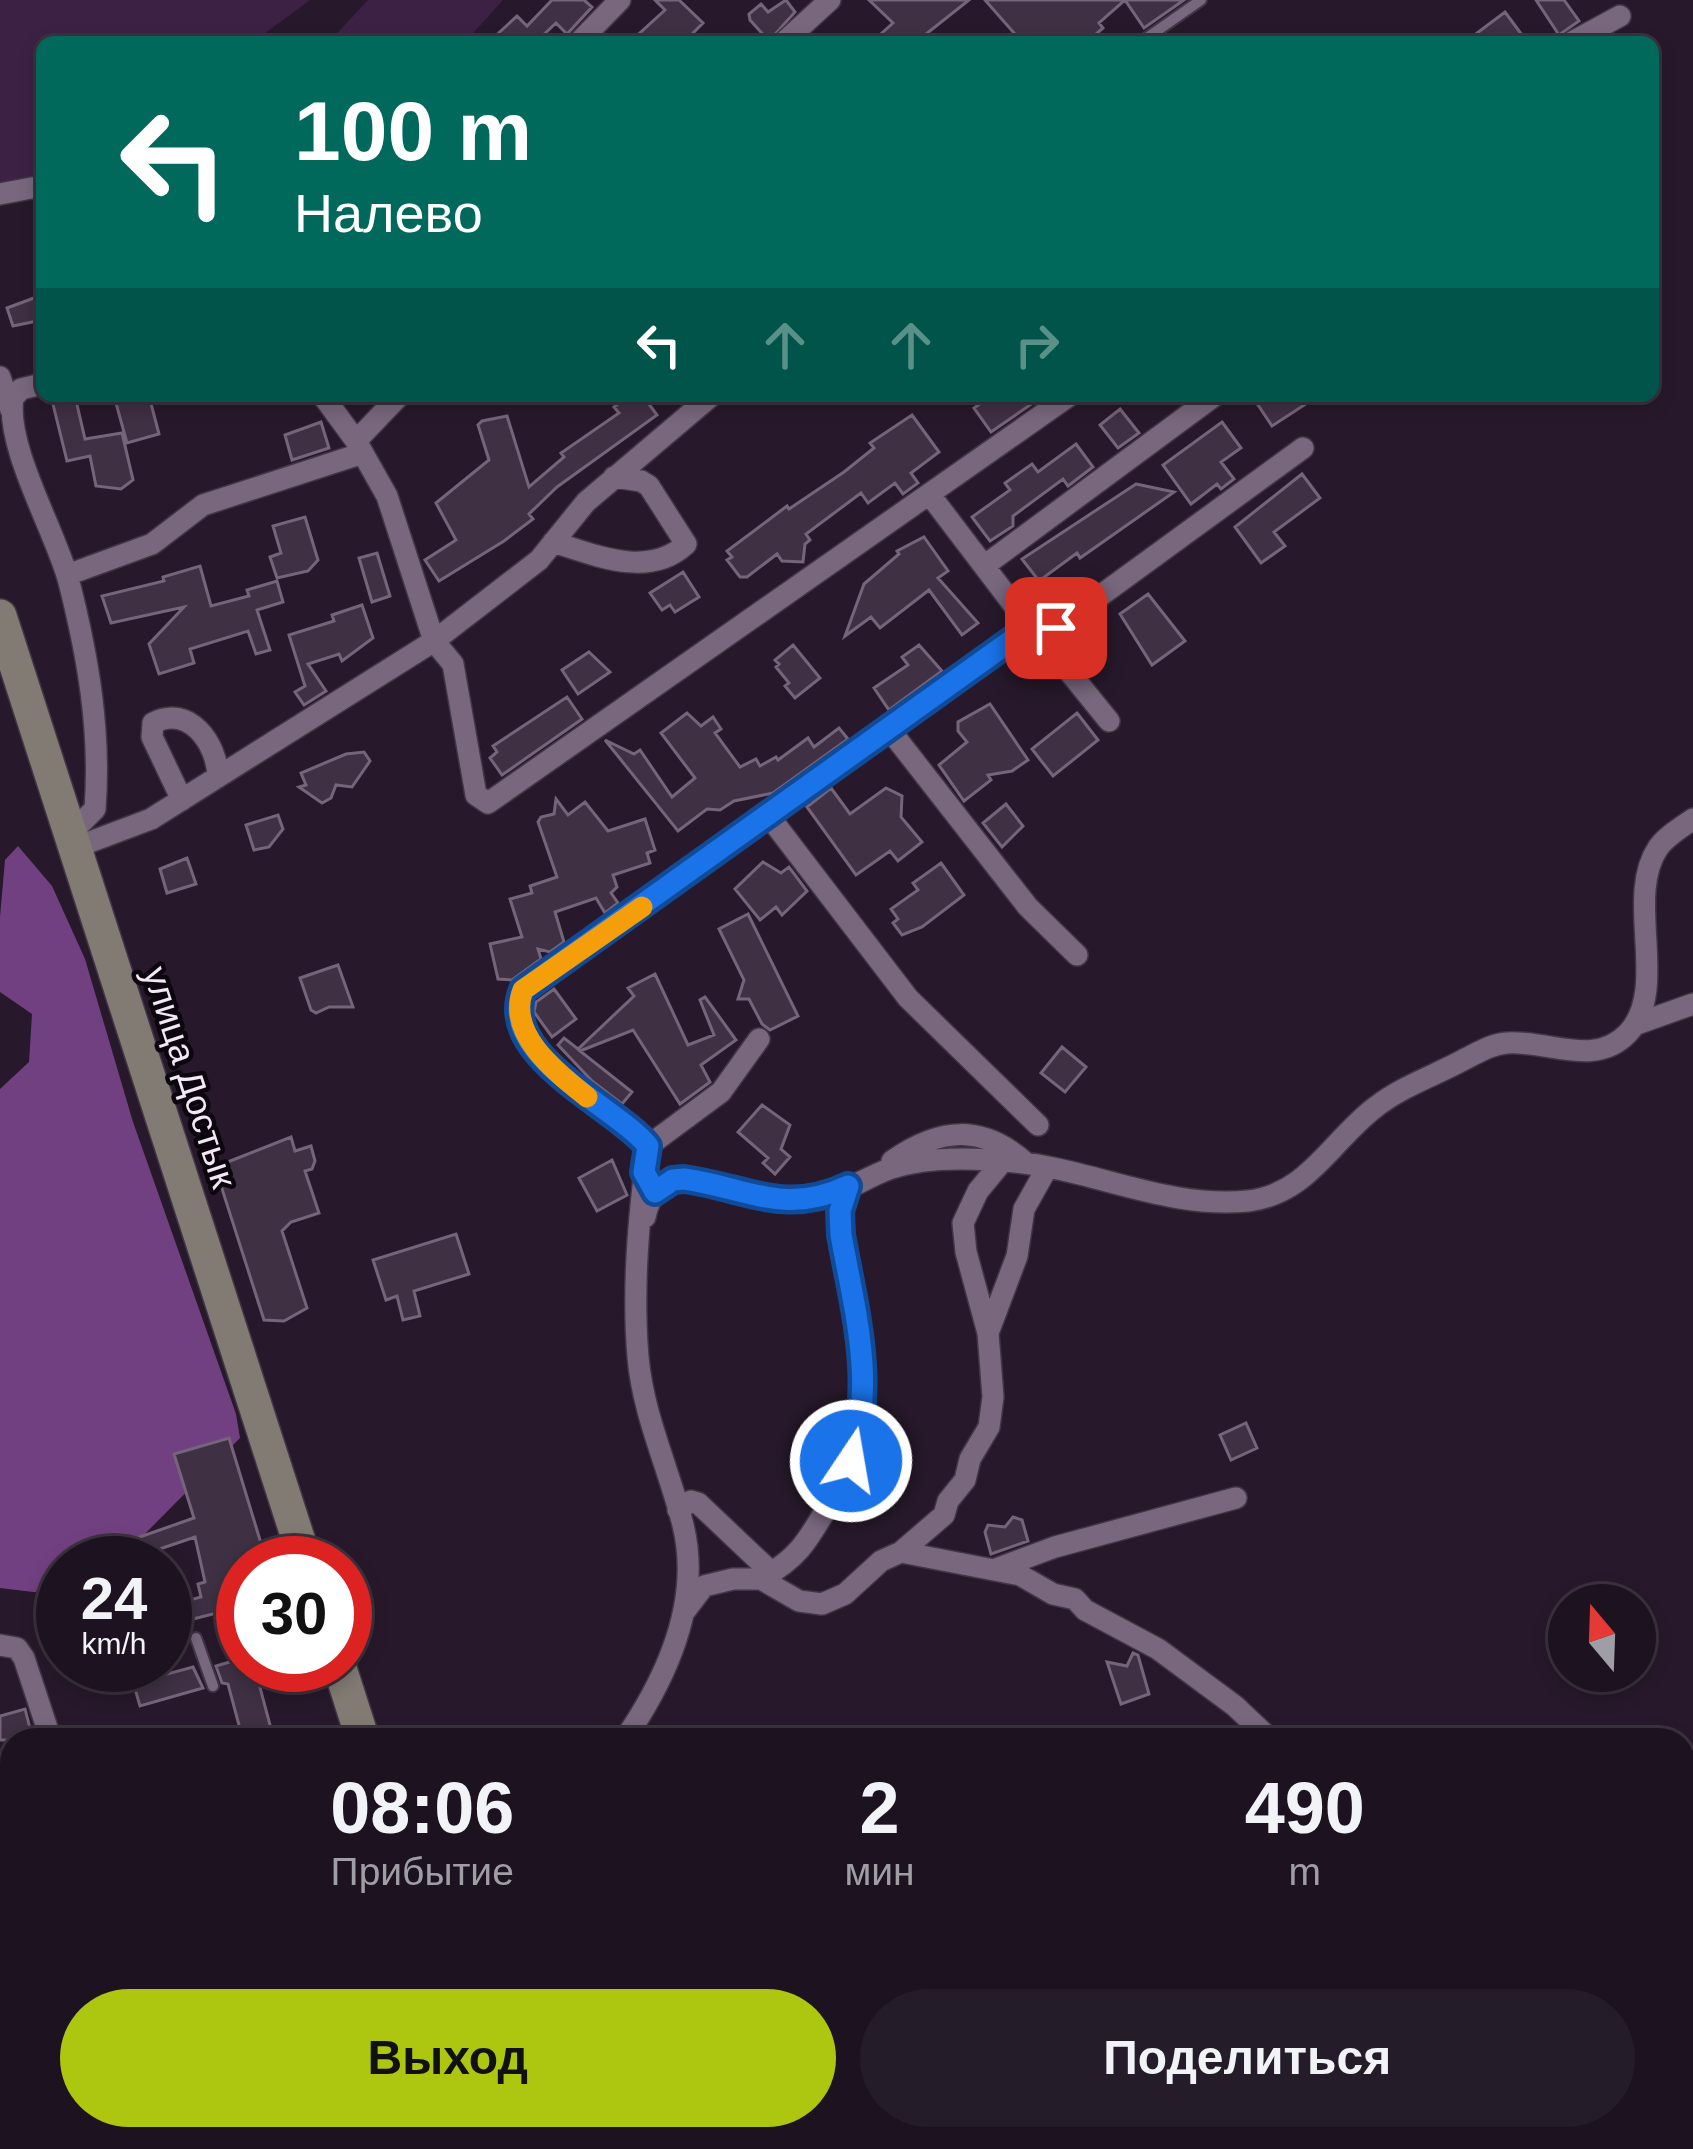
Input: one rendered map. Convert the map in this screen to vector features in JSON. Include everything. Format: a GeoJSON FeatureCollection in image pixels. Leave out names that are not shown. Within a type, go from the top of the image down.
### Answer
{"type":"FeatureCollection","features":[{"type":"Feature","properties":{"kind":"main road","name":"улица Достык"},"geometry":{"type":"LineString","coordinates":[[0,616],[82,840],[298,1536]]}},
{"type":"Feature","properties":{"kind":"main road"},"geometry":{"type":"LineString","coordinates":[[348,1692],[359,1728]]}},
{"type":"Feature","properties":{"kind":"street"},"geometry":{"type":"LineString","coordinates":[[584,36],[620,0]]}},
{"type":"Feature","properties":{"kind":"street"},"geometry":{"type":"LineString","coordinates":[[791,36],[830,0]]}},
{"type":"Feature","properties":{"kind":"street"},"geometry":{"type":"LineString","coordinates":[[1583,36],[1620,16]]}},
{"type":"Feature","properties":{"kind":"street"},"geometry":{"type":"LineString","coordinates":[[0,194],[36,187]]}},
{"type":"Feature","properties":{"kind":"street"},"geometry":{"type":"LineString","coordinates":[[0,377],[67,575],[91,679],[97,728],[95,809],[82,840]]}},
{"type":"Feature","properties":{"kind":"street"},"geometry":{"type":"LineString","coordinates":[[11,410],[21,388],[36,385]]}},
{"type":"Feature","properties":{"kind":"street"},"geometry":{"type":"LineString","coordinates":[[327,402],[387,496],[434,641],[453,664],[476,795],[488,803],[1061,402]]}},
{"type":"Feature","properties":{"kind":"street"},"geometry":{"type":"LineString","coordinates":[[67,575],[152,544],[203,505],[360,447],[394,402]]}},
{"type":"Feature","properties":{"kind":"street"},"geometry":{"type":"LineString","coordinates":[[82,840],[151,819],[434,641],[539,560],[614,477],[704,402]]}},
{"type":"Feature","properties":{"kind":"street"},"geometry":{"type":"LineString","coordinates":[[984,566],[1206,402]]}},
{"type":"Feature","properties":{"kind":"street"},"geometry":{"type":"LineString","coordinates":[[631,1728],[658,1685],[682,1616],[687,1550],[650,1420],[638,1355],[639,1250],[649,1182],[648,1146],[638,1133],[565,1079],[530,1042],[519,998],[523,990],[889,729],[1303,448]]}},
{"type":"Feature","properties":{"kind":"street"},"geometry":{"type":"LineString","coordinates":[[554,542],[621,563],[671,555],[686,544],[649,486],[614,477]]}},
{"type":"Feature","properties":{"kind":"street"},"geometry":{"type":"LineString","coordinates":[[929,495],[1032,634],[1109,721]]}},
{"type":"Feature","properties":{"kind":"street"},"geometry":{"type":"LineString","coordinates":[[182,800],[152,737],[154,723],[179,716],[196,728],[218,762],[218,777]]}},
{"type":"Feature","properties":{"kind":"street"},"geometry":{"type":"LineString","coordinates":[[889,729],[1028,908],[1077,955]]}},
{"type":"Feature","properties":{"kind":"street"},"geometry":{"type":"LineString","coordinates":[[768,815],[908,998],[1039,1125]]}},
{"type":"Feature","properties":{"kind":"street"},"geometry":{"type":"LineString","coordinates":[[1634,1024],[1648,971],[1647,872],[1659,846],[1693,819]]}},
{"type":"Feature","properties":{"kind":"street"},"geometry":{"type":"LineString","coordinates":[[649,1182],[684,1179],[765,1198],[808,1202],[894,1167],[936,1161],[1002,1162],[1194,1202],[1250,1201],[1278,1195],[1306,1178],[1384,1101],[1487,1048],[1523,1043],[1581,1052],[1609,1049],[1634,1024],[1693,1004]]}},
{"type":"Feature","properties":{"kind":"street"},"geometry":{"type":"LineString","coordinates":[[648,1146],[721,1092],[758,1039]]}},
{"type":"Feature","properties":{"kind":"street"},"geometry":{"type":"LineString","coordinates":[[682,1616],[704,1586],[766,1576],[800,1553],[851,1461],[863,1425],[865,1386],[840,1211],[858,1182],[900,1155],[956,1135],[981,1134],[1037,1166]]}},
{"type":"Feature","properties":{"kind":"street"},"geometry":{"type":"LineString","coordinates":[[678,1510],[698,1502],[766,1576],[799,1601],[823,1604],[845,1594],[944,1515],[989,1427],[993,1397],[988,1334],[963,1223],[978,1191],[1002,1162]]}},
{"type":"Feature","properties":{"kind":"street"},"geometry":{"type":"LineString","coordinates":[[988,1334],[1017,1256],[1037,1166]]}},
{"type":"Feature","properties":{"kind":"street"},"geometry":{"type":"LineString","coordinates":[[995,1569],[1055,1547],[1236,1498]]}},
{"type":"Feature","properties":{"kind":"street"},"geometry":{"type":"LineString","coordinates":[[901,1552],[1019,1575],[1053,1594],[1075,1599],[1085,1610],[1158,1649],[1258,1728]]}},
{"type":"Feature","properties":{"kind":"street"},"geometry":{"type":"LineString","coordinates":[[0,1645],[17,1648],[24,1658],[47,1728]]}},
{"type":"Feature","properties":{"kind":"lane"},"geometry":{"type":"LineString","coordinates":[[1150,36],[1201,0]]}},
{"type":"Feature","properties":{"kind":"lane"},"geometry":{"type":"LineString","coordinates":[[196,1638],[212,1687]]}},
{"type":"Feature","properties":{"kind":"shaded area"},"geometry":{"type":"Polygon","coordinates":[[[0,0],[310,0],[261,36],[36,36],[36,179],[0,184],[0,0]]]}},
{"type":"Feature","properties":{"kind":"shaded area"},"geometry":{"type":"Polygon","coordinates":[[[368,0],[503,0],[470,36],[335,36],[368,0]]]}},
{"type":"Feature","properties":{"kind":"shaded area"},"geometry":{"type":"Polygon","coordinates":[[[18,846],[52,886],[85,959],[133,1122],[236,1414],[240,1438],[143,1536],[36,1536],[36,1592],[0,1588],[0,1089],[29,1062],[32,1014],[0,992],[5,860],[18,846]]]}},
{"type":"Feature","properties":{"kind":"building"},"geometry":{"type":"Polygon","coordinates":[[[552,0],[584,0],[592,7],[567,34],[556,23],[542,36],[495,36],[517,16],[527,26],[552,0]]]}},
{"type":"Feature","properties":{"kind":"building"},"geometry":{"type":"Polygon","coordinates":[[[655,0],[679,0],[703,23],[690,36],[637,36],[665,10],[655,0]]]}},
{"type":"Feature","properties":{"kind":"building"},"geometry":{"type":"Polygon","coordinates":[[[786,0],[795,12],[773,36],[764,36],[749,14],[761,4],[768,12],[786,0]]]}},
{"type":"Feature","properties":{"kind":"building"},"geometry":{"type":"Polygon","coordinates":[[[869,0],[969,0],[924,36],[879,36],[893,23],[869,0]]]}},
{"type":"Feature","properties":{"kind":"building"},"geometry":{"type":"Polygon","coordinates":[[[985,0],[1125,0],[1099,23],[1103,28],[1094,36],[1017,36],[985,0]]]}},
{"type":"Feature","properties":{"kind":"building"},"geometry":{"type":"Polygon","coordinates":[[[1125,0],[1184,0],[1144,28],[1125,0]]]}},
{"type":"Feature","properties":{"kind":"building"},"geometry":{"type":"Polygon","coordinates":[[[1536,0],[1564,0],[1579,21],[1559,35],[1536,0]]]}},
{"type":"Feature","properties":{"kind":"building"},"geometry":{"type":"Polygon","coordinates":[[[1505,12],[1522,35],[1479,36],[1477,33],[1505,12]]]}},
{"type":"Feature","properties":{"kind":"building"},"geometry":{"type":"Polygon","coordinates":[[[36,297],[36,321],[13,326],[7,308],[36,297]]]}},
{"type":"Feature","properties":{"kind":"building"},"geometry":{"type":"Polygon","coordinates":[[[52,402],[76,402],[85,439],[122,433],[133,480],[121,489],[96,486],[90,456],[67,461],[52,402]]]}},
{"type":"Feature","properties":{"kind":"building"},"geometry":{"type":"Polygon","coordinates":[[[116,402],[151,402],[159,434],[127,443],[116,402]]]}},
{"type":"Feature","properties":{"kind":"building"},"geometry":{"type":"Polygon","coordinates":[[[620,402],[647,402],[657,415],[557,487],[529,514],[533,519],[439,581],[425,560],[456,540],[436,503],[489,460],[478,425],[482,421],[507,416],[529,487],[564,457],[561,453],[619,413],[614,407],[620,402]]]}},
{"type":"Feature","properties":{"kind":"building"},"geometry":{"type":"Polygon","coordinates":[[[982,402],[1034,402],[991,432],[974,408],[982,402]]]}},
{"type":"Feature","properties":{"kind":"building"},"geometry":{"type":"Polygon","coordinates":[[[1256,402],[1309,402],[1272,426],[1256,402]]]}},
{"type":"Feature","properties":{"kind":"building"},"geometry":{"type":"Polygon","coordinates":[[[1120,409],[1139,433],[1118,448],[1100,425],[1120,409]]]}},
{"type":"Feature","properties":{"kind":"building"},"geometry":{"type":"Polygon","coordinates":[[[912,415],[939,452],[911,473],[918,483],[903,494],[895,483],[868,503],[861,493],[806,534],[810,540],[803,562],[782,561],[777,554],[747,577],[740,577],[727,560],[732,557],[727,551],[787,506],[789,509],[844,472],[874,448],[870,443],[912,415]]]}},
{"type":"Feature","properties":{"kind":"building"},"geometry":{"type":"Polygon","coordinates":[[[321,422],[329,448],[292,460],[285,435],[321,422]]]}},
{"type":"Feature","properties":{"kind":"building"},"geometry":{"type":"Polygon","coordinates":[[[1222,422],[1241,448],[1221,462],[1234,479],[1221,489],[1217,484],[1191,504],[1163,465],[1222,422]]]}},
{"type":"Feature","properties":{"kind":"building"},"geometry":{"type":"Polygon","coordinates":[[[1076,444],[1093,467],[1068,486],[1063,479],[1013,516],[1013,526],[990,541],[972,517],[1010,490],[1005,483],[1032,464],[1038,472],[1076,444]]]}},
{"type":"Feature","properties":{"kind":"building"},"geometry":{"type":"Polygon","coordinates":[[[1302,474],[1320,498],[1274,532],[1285,546],[1261,563],[1235,527],[1302,474]]]}},
{"type":"Feature","properties":{"kind":"building"},"geometry":{"type":"Polygon","coordinates":[[[1136,484],[1174,492],[1039,581],[1022,559],[1136,484]]]}},
{"type":"Feature","properties":{"kind":"building"},"geometry":{"type":"Polygon","coordinates":[[[305,517],[318,560],[308,571],[277,578],[270,557],[281,553],[273,526],[305,517]]]}},
{"type":"Feature","properties":{"kind":"building"},"geometry":{"type":"Polygon","coordinates":[[[924,537],[948,571],[938,578],[978,623],[962,635],[929,590],[880,628],[871,617],[845,636],[864,584],[897,551],[924,537]]]}},
{"type":"Feature","properties":{"kind":"building"},"geometry":{"type":"Polygon","coordinates":[[[377,553],[390,596],[372,602],[359,558],[377,553]]]}},
{"type":"Feature","properties":{"kind":"building"},"geometry":{"type":"Polygon","coordinates":[[[200,566],[211,606],[249,596],[247,590],[277,581],[283,602],[257,610],[270,650],[256,654],[248,631],[190,649],[194,663],[159,674],[149,644],[184,607],[111,623],[102,596],[164,581],[163,577],[200,566]]]}},
{"type":"Feature","properties":{"kind":"building"},"geometry":{"type":"Polygon","coordinates":[[[683,572],[699,597],[675,612],[670,605],[662,610],[650,593],[683,572]]]}},
{"type":"Feature","properties":{"kind":"building"},"geometry":{"type":"Polygon","coordinates":[[[1148,594],[1185,641],[1152,665],[1120,614],[1148,594]]]}},
{"type":"Feature","properties":{"kind":"building"},"geometry":{"type":"Polygon","coordinates":[[[362,605],[373,638],[342,661],[339,654],[308,664],[326,691],[304,705],[295,692],[305,686],[289,635],[334,621],[332,615],[362,605]]]}},
{"type":"Feature","properties":{"kind":"building"},"geometry":{"type":"Polygon","coordinates":[[[793,645],[820,678],[795,698],[775,660],[793,645]]]}},
{"type":"Feature","properties":{"kind":"building"},"geometry":{"type":"Polygon","coordinates":[[[919,645],[942,671],[889,710],[874,688],[908,665],[902,657],[919,645]]]}},
{"type":"Feature","properties":{"kind":"building"},"geometry":{"type":"Polygon","coordinates":[[[589,652],[610,672],[578,694],[562,670],[589,652]]]}},
{"type":"Feature","properties":{"kind":"building"},"geometry":{"type":"Polygon","coordinates":[[[567,697],[582,719],[502,775],[490,758],[497,752],[493,746],[567,697]]]}},
{"type":"Feature","properties":{"kind":"building"},"geometry":{"type":"Polygon","coordinates":[[[990,704],[1028,760],[1012,771],[988,775],[991,780],[964,801],[939,765],[967,742],[958,731],[958,722],[990,704]]]}},
{"type":"Feature","properties":{"kind":"building"},"geometry":{"type":"Polygon","coordinates":[[[687,713],[701,726],[713,717],[721,729],[715,733],[740,767],[756,759],[760,766],[778,760],[808,738],[814,747],[839,728],[848,739],[773,793],[734,801],[720,810],[707,809],[678,831],[605,740],[634,754],[640,750],[672,797],[695,778],[661,733],[687,713]]]}},
{"type":"Feature","properties":{"kind":"building"},"geometry":{"type":"Polygon","coordinates":[[[1077,713],[1098,740],[1053,776],[1032,749],[1077,713]]]}},
{"type":"Feature","properties":{"kind":"building"},"geometry":{"type":"Polygon","coordinates":[[[364,752],[370,761],[352,787],[336,785],[331,798],[322,803],[299,787],[306,785],[301,773],[346,754],[364,752]]]}},
{"type":"Feature","properties":{"kind":"building"},"geometry":{"type":"Polygon","coordinates":[[[831,788],[850,814],[886,788],[902,796],[901,817],[922,842],[898,861],[890,851],[856,875],[807,807],[831,788]]]}},
{"type":"Feature","properties":{"kind":"building"},"geometry":{"type":"Polygon","coordinates":[[[556,799],[568,815],[585,802],[608,831],[645,819],[655,850],[647,853],[650,863],[613,875],[617,887],[611,893],[618,903],[605,913],[596,898],[555,912],[564,942],[550,952],[538,949],[541,959],[512,980],[498,979],[490,944],[522,937],[510,899],[532,893],[530,886],[557,877],[538,822],[554,814],[556,799]]]}},
{"type":"Feature","properties":{"kind":"building"},"geometry":{"type":"Polygon","coordinates":[[[1006,804],[1023,826],[1002,847],[983,823],[1006,804]]]}},
{"type":"Feature","properties":{"kind":"building"},"geometry":{"type":"Polygon","coordinates":[[[278,815],[283,829],[269,847],[254,850],[246,825],[278,815]]]}},
{"type":"Feature","properties":{"kind":"building"},"geometry":{"type":"Polygon","coordinates":[[[187,858],[196,884],[167,893],[160,869],[187,858]]]}},
{"type":"Feature","properties":{"kind":"building"},"geometry":{"type":"Polygon","coordinates":[[[763,862],[781,873],[789,867],[807,891],[782,915],[776,907],[760,920],[735,889],[763,862]]]}},
{"type":"Feature","properties":{"kind":"building"},"geometry":{"type":"Polygon","coordinates":[[[941,863],[964,895],[922,927],[902,935],[893,923],[898,919],[891,909],[918,890],[913,883],[941,863]]]}},
{"type":"Feature","properties":{"kind":"building"},"geometry":{"type":"Polygon","coordinates":[[[748,914],[798,1016],[770,1030],[749,999],[738,999],[744,980],[719,929],[748,914]]]}},
{"type":"Feature","properties":{"kind":"building"},"geometry":{"type":"Polygon","coordinates":[[[338,965],[353,1007],[329,1007],[316,1013],[300,978],[338,965]]]}},
{"type":"Feature","properties":{"kind":"building"},"geometry":{"type":"Polygon","coordinates":[[[655,974],[688,1045],[714,1035],[700,1000],[705,997],[736,1040],[701,1065],[710,1082],[680,1104],[633,1030],[580,1051],[632,1092],[622,1104],[558,1045],[564,1038],[578,1049],[634,996],[628,988],[655,974]]]}},
{"type":"Feature","properties":{"kind":"building"},"geometry":{"type":"Polygon","coordinates":[[[554,989],[576,1019],[552,1037],[534,1012],[536,1002],[554,989]]]}},
{"type":"Feature","properties":{"kind":"building"},"geometry":{"type":"Polygon","coordinates":[[[1062,1047],[1086,1067],[1065,1092],[1041,1073],[1062,1047]]]}},
{"type":"Feature","properties":{"kind":"building"},"geometry":{"type":"Polygon","coordinates":[[[762,1105],[790,1125],[781,1149],[790,1157],[775,1174],[763,1163],[768,1158],[738,1132],[762,1105]]]}},
{"type":"Feature","properties":{"kind":"building"},"geometry":{"type":"Polygon","coordinates":[[[291,1137],[295,1151],[311,1146],[315,1161],[305,1171],[319,1213],[291,1222],[282,1231],[307,1308],[284,1321],[264,1320],[215,1167],[291,1137]]]}},
{"type":"Feature","properties":{"kind":"building"},"geometry":{"type":"Polygon","coordinates":[[[612,1160],[627,1195],[597,1211],[579,1178],[612,1160]]]}},
{"type":"Feature","properties":{"kind":"building"},"geometry":{"type":"Polygon","coordinates":[[[456,1234],[469,1274],[414,1291],[420,1316],[403,1320],[397,1296],[386,1300],[373,1260],[456,1234]]]}},
{"type":"Feature","properties":{"kind":"building"},"geometry":{"type":"Polygon","coordinates":[[[1246,1423],[1257,1448],[1231,1460],[1220,1435],[1246,1423]]]}},
{"type":"Feature","properties":{"kind":"building"},"geometry":{"type":"Polygon","coordinates":[[[229,1438],[259,1536],[216,1536],[216,1613],[192,1619],[192,1600],[201,1597],[198,1584],[205,1582],[195,1537],[143,1536],[194,1518],[174,1454],[229,1438]]]}},
{"type":"Feature","properties":{"kind":"building"},"geometry":{"type":"Polygon","coordinates":[[[1013,1517],[1022,1520],[1028,1541],[991,1554],[985,1532],[988,1525],[1005,1527],[1013,1517]]]}},
{"type":"Feature","properties":{"kind":"building"},"geometry":{"type":"Polygon","coordinates":[[[1133,1653],[1138,1655],[1149,1694],[1121,1704],[1107,1662],[1127,1666],[1133,1653]]]}},
{"type":"Feature","properties":{"kind":"building"},"geometry":{"type":"Polygon","coordinates":[[[192,1667],[203,1688],[192,1691],[192,1667]]]}},
{"type":"Feature","properties":{"kind":"building"},"geometry":{"type":"Polygon","coordinates":[[[136,1692],[189,1692],[140,1706],[136,1692]]]}},
{"type":"Feature","properties":{"kind":"building"},"geometry":{"type":"Polygon","coordinates":[[[230,1692],[261,1692],[271,1728],[240,1728],[230,1692]]]}},
{"type":"Feature","properties":{"kind":"building"},"geometry":{"type":"Polygon","coordinates":[[[25,1709],[30,1728],[0,1728],[0,1716],[25,1709]]]}},
{"type":"Feature","properties":{"kind":"slow traffic"},"geometry":{"type":"LineString","coordinates":[[587,1097],[530,1042],[519,998],[523,990],[642,907]]}},
{"type":"Feature","properties":{"kind":"route"},"geometry":{"type":"LineString","coordinates":[[851,1461],[863,1425],[865,1386],[841,1235],[840,1211],[848,1186],[808,1202],[765,1198],[684,1179],[655,1192],[644,1172],[648,1146],[638,1133],[565,1079],[530,1042],[519,998],[523,990],[1023,632],[1042,637],[1056,628]]}}]}
